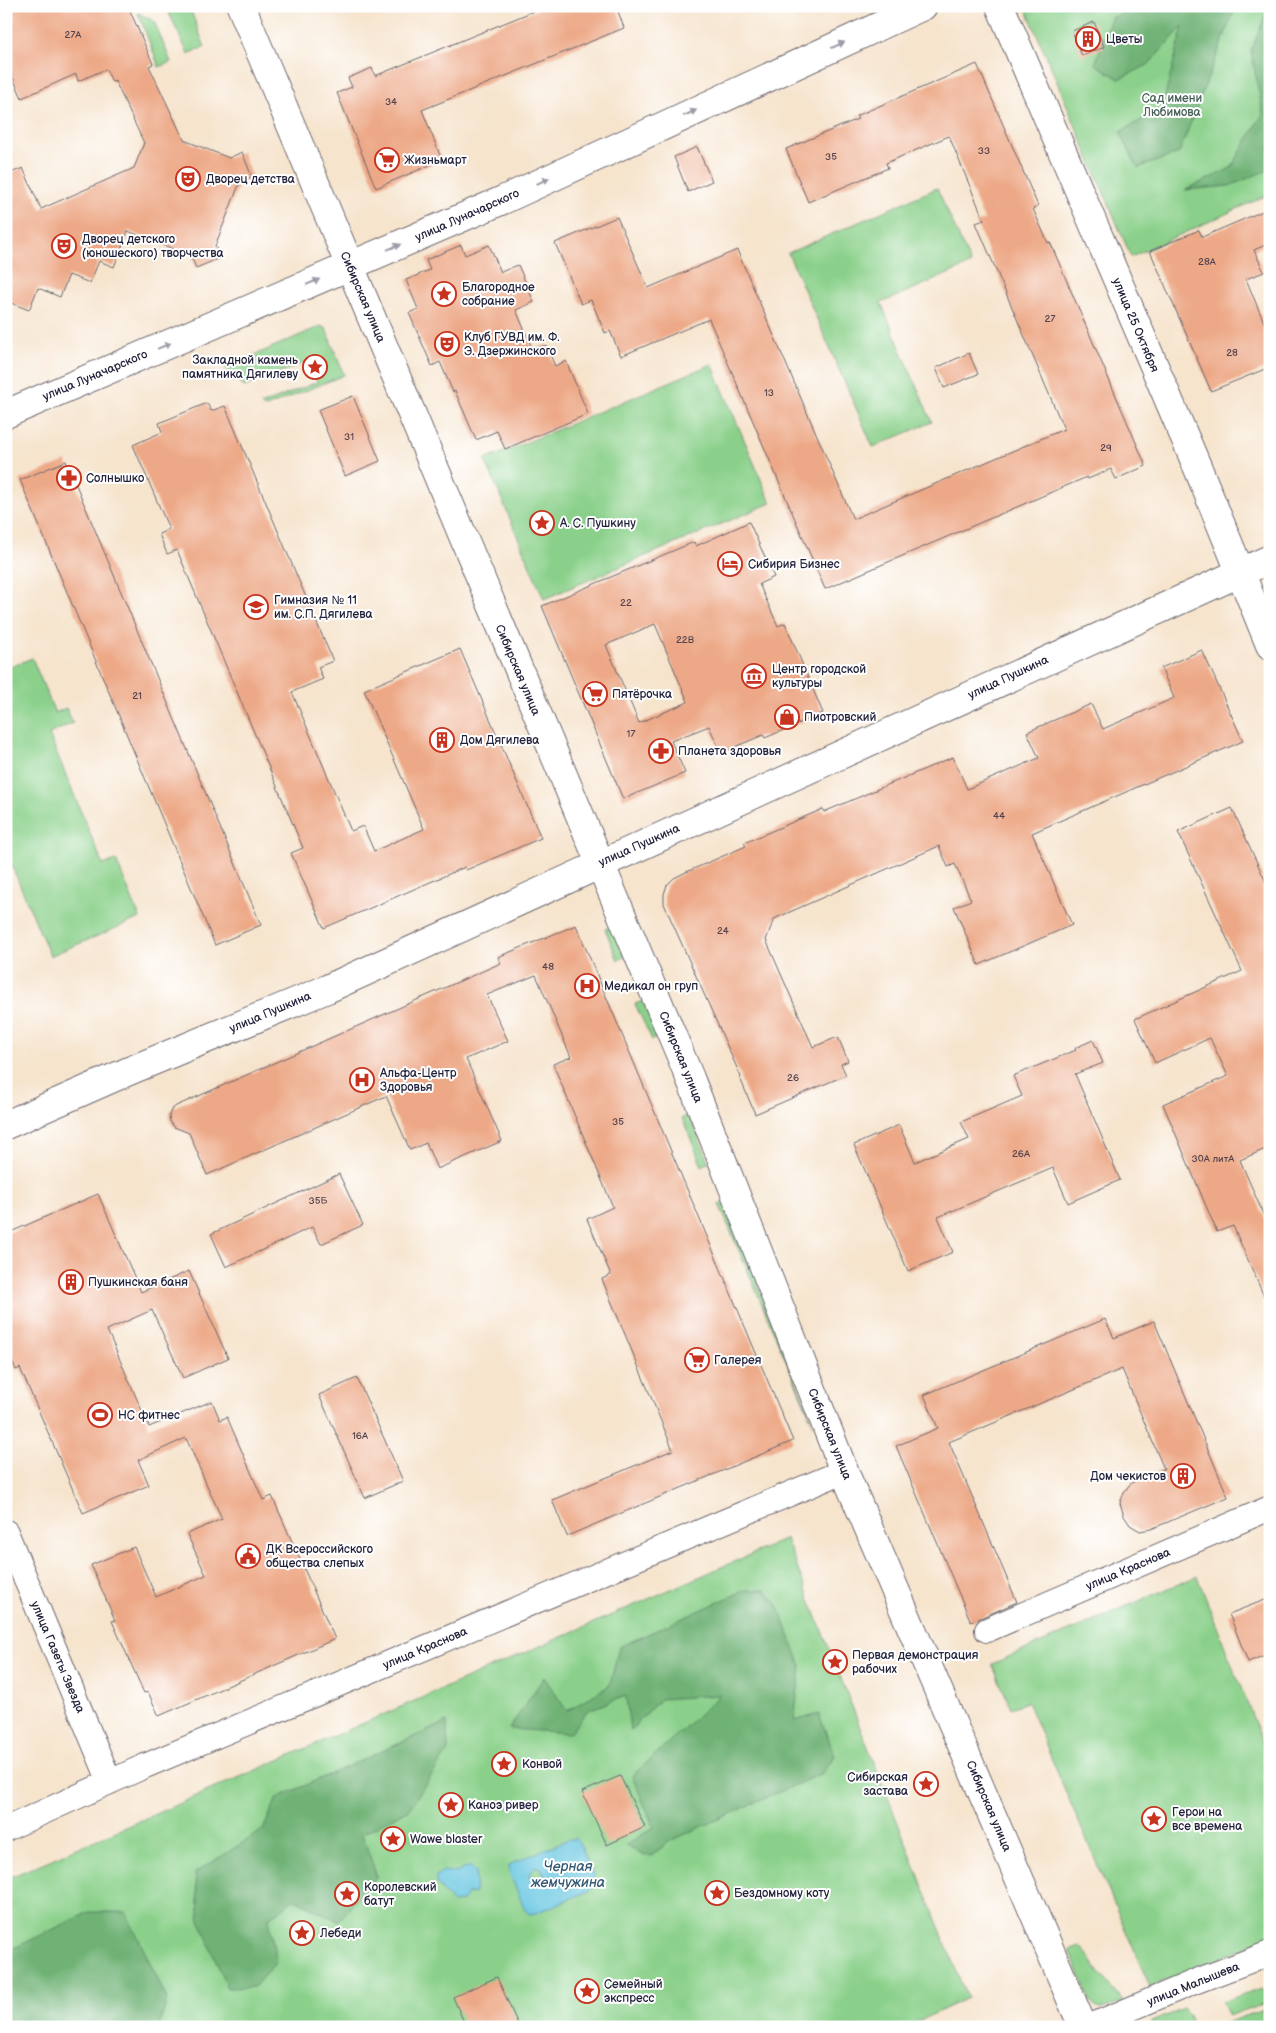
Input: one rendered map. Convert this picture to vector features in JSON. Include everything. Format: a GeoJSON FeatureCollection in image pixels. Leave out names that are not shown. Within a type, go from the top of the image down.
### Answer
{"type":"FeatureCollection","features":[{"type":"Feature","properties":{"kind":"main road","name":"Сибирская улица"},"geometry":{"type":"LineString","coordinates":[[241,6],[616,898],[690,1078],[844,1471],[1083,2027]]}},
{"type":"Feature","properties":{"kind":"main road","name":"улица Луначарского"},"geometry":{"type":"LineString","coordinates":[[6,414],[503,200],[923,6]]}},
{"type":"Feature","properties":{"kind":"main road","name":"улица 25 Октября"},"geometry":{"type":"LineString","coordinates":[[1000,6],[1197,466],[1270,645]]}},
{"type":"Feature","properties":{"kind":"main road","name":"улица Пушкина"},"geometry":{"type":"LineString","coordinates":[[6,1125],[129,1071],[326,989],[1270,559]]}},
{"type":"Feature","properties":{"kind":"street","name":"улица Краснова"},"geometry":{"type":"LineString","coordinates":[[6,1828],[110,1782],[844,1471]]}},
{"type":"Feature","properties":{"kind":"street","name":"улица Краснова"},"geometry":{"type":"LineString","coordinates":[[987,1630],[1270,1508]]}},
{"type":"Feature","properties":{"kind":"street","name":"улица Газеты Звезда"},"geometry":{"type":"LineString","coordinates":[[6,1532],[110,1782]]}},
{"type":"Feature","properties":{"kind":"street","name":"улица Малышева"},"geometry":{"type":"LineString","coordinates":[[1088,2027],[1194,1982],[1270,1953]]}},
{"type":"Feature","properties":{"kind":"green space"},"geometry":{"type":"Polygon","coordinates":[[[171,6],[189,6],[205,47],[188,54],[169,13],[171,6]]]}},
{"type":"Feature","properties":{"kind":"green space","name":"Сад имени Любимова"},"geometry":{"type":"Polygon","coordinates":[[[1025,6],[1270,6],[1270,194],[1131,257],[1025,6]]]}},
{"type":"Feature","properties":{"kind":"green space"},"geometry":{"type":"Polygon","coordinates":[[[1139,6],[1236,6],[1179,153],[1138,168],[1120,132],[1162,108],[1183,26],[1148,65],[1119,79],[1095,64],[1111,18],[1139,6]]]}},
{"type":"Feature","properties":{"kind":"green space"},"geometry":{"type":"Polygon","coordinates":[[[1269,6],[1270,169],[1229,186],[1185,190],[1231,168],[1263,114],[1251,51],[1269,6]]]}},
{"type":"Feature","properties":{"kind":"green space"},"geometry":{"type":"Polygon","coordinates":[[[138,13],[154,21],[171,62],[159,67],[138,13]]]}},
{"type":"Feature","properties":{"kind":"green space"},"geometry":{"type":"Polygon","coordinates":[[[937,188],[971,264],[881,303],[932,422],[873,447],[788,253],[937,188]]]}},
{"type":"Feature","properties":{"kind":"green space"},"geometry":{"type":"Polygon","coordinates":[[[321,326],[326,329],[344,375],[264,408],[261,405],[317,382],[309,361],[244,387],[225,368],[321,326]]]}},
{"type":"Feature","properties":{"kind":"green space"},"geometry":{"type":"Polygon","coordinates":[[[712,364],[771,503],[544,599],[485,460],[712,364]]]}},
{"type":"Feature","properties":{"kind":"green space"},"geometry":{"type":"Polygon","coordinates":[[[32,658],[55,713],[66,708],[73,723],[49,734],[103,865],[116,860],[140,918],[50,956],[6,852],[6,669],[32,658]]]}},
{"type":"Feature","properties":{"kind":"green space"},"geometry":{"type":"Polygon","coordinates":[[[613,926],[625,957],[618,960],[605,929],[613,926]]]}},
{"type":"Feature","properties":{"kind":"green space"},"geometry":{"type":"Polygon","coordinates":[[[643,1001],[659,1037],[652,1040],[635,1004],[643,1001]]]}},
{"type":"Feature","properties":{"kind":"green space"},"geometry":{"type":"Polygon","coordinates":[[[689,1115],[709,1162],[702,1166],[682,1118],[689,1115]]]}},
{"type":"Feature","properties":{"kind":"green space"},"geometry":{"type":"Polygon","coordinates":[[[725,1201],[814,1426],[719,1204],[725,1201]]]}},
{"type":"Feature","properties":{"kind":"green space"},"geometry":{"type":"Polygon","coordinates":[[[786,1539],[967,1998],[906,2027],[6,2027],[6,1879],[786,1539]]]}},
{"type":"Feature","properties":{"kind":"green space"},"geometry":{"type":"Polygon","coordinates":[[[1197,1576],[1270,1761],[1270,1938],[1150,1987],[1027,1702],[1011,1708],[992,1664],[1197,1576]]]}},
{"type":"Feature","properties":{"kind":"green space"},"geometry":{"type":"Polygon","coordinates":[[[745,1590],[765,1590],[778,1605],[801,1666],[794,1721],[819,1714],[835,1756],[822,1773],[670,1841],[650,1857],[625,1846],[654,1827],[632,1776],[720,1695],[660,1699],[630,1731],[626,1696],[588,1710],[570,1733],[509,1729],[544,1677],[567,1711],[610,1685],[619,1647],[745,1590]]]}},
{"type":"Feature","properties":{"kind":"green space"},"geometry":{"type":"Polygon","coordinates":[[[447,1722],[448,1751],[409,1809],[362,1834],[377,1877],[338,1921],[295,1899],[269,1918],[276,1962],[254,1987],[227,1988],[200,1921],[195,1873],[263,1830],[277,1798],[447,1722]]]}},
{"type":"Feature","properties":{"kind":"green space"},"geometry":{"type":"Polygon","coordinates":[[[89,1912],[126,1912],[167,1999],[159,2027],[6,2027],[6,1952],[89,1912]]]}},
{"type":"Feature","properties":{"kind":"green space"},"geometry":{"type":"Polygon","coordinates":[[[1080,1946],[1123,2002],[1101,2008],[1090,2001],[1069,1950],[1080,1946]]]}},
{"type":"Feature","properties":{"kind":"green space"},"geometry":{"type":"Polygon","coordinates":[[[1262,1989],[1268,2002],[1229,2016],[1222,2002],[1262,1989]]]}},
{"type":"Feature","properties":{"kind":"green space"},"geometry":{"type":"Polygon","coordinates":[[[1270,2007],[1270,2027],[1215,2027],[1270,2007]]]}},
{"type":"Feature","properties":{"kind":"green space"},"geometry":{"type":"Polygon","coordinates":[[[1183,2009],[1189,2015],[1193,2027],[1152,2027],[1151,2022],[1183,2009]]]}},
{"type":"Feature","properties":{"kind":"water","name":"Черная жемчужина"},"geometry":{"type":"Polygon","coordinates":[[[569,1839],[576,1839],[595,1880],[594,1886],[591,1890],[536,1913],[529,1914],[525,1910],[509,1872],[509,1866],[569,1839]],[[534,1867],[529,1874],[531,1879],[539,1881],[544,1874],[539,1867],[534,1867]]]}},
{"type":"Feature","properties":{"kind":"water"},"geometry":{"type":"Polygon","coordinates":[[[466,1867],[471,1867],[476,1872],[475,1893],[467,1894],[462,1902],[453,1903],[436,1883],[436,1876],[443,1871],[457,1873],[466,1867]]]}},
{"type":"Feature","properties":{"kind":"building"},"geometry":{"type":"Polygon","coordinates":[[[6,6],[128,6],[153,64],[149,66],[184,140],[229,158],[242,152],[252,177],[240,182],[215,246],[220,258],[196,268],[191,256],[128,231],[114,267],[99,261],[90,283],[69,275],[60,297],[38,288],[29,310],[6,301],[6,175],[23,168],[41,209],[134,168],[144,143],[115,81],[112,82],[106,69],[78,81],[76,74],[22,98],[6,62],[6,6]]]}},
{"type":"Feature","properties":{"kind":"building"},"geometry":{"type":"Polygon","coordinates":[[[546,6],[616,6],[624,28],[422,110],[442,160],[376,188],[337,93],[352,87],[348,78],[372,68],[375,76],[546,6]]]}},
{"type":"Feature","properties":{"kind":"building","name":"Цветы"},"geometry":{"type":"Polygon","coordinates":[[[1094,22],[1104,47],[1082,56],[1072,31],[1094,22]]]}},
{"type":"Feature","properties":{"kind":"building"},"geometry":{"type":"Polygon","coordinates":[[[977,64],[1038,206],[1033,209],[1048,243],[1050,242],[1146,466],[1116,479],[1111,469],[1088,479],[1087,477],[825,589],[709,319],[621,356],[610,331],[605,333],[591,300],[581,304],[555,243],[617,217],[648,288],[737,250],[853,519],[1064,429],[976,223],[984,220],[949,136],[886,163],[888,168],[808,202],[786,149],[858,119],[856,116],[977,64]]]}},
{"type":"Feature","properties":{"kind":"building"},"geometry":{"type":"Polygon","coordinates":[[[697,147],[712,181],[688,192],[674,157],[697,147]]]}},
{"type":"Feature","properties":{"kind":"building"},"geometry":{"type":"Polygon","coordinates":[[[1270,208],[1270,243],[1254,250],[1264,272],[1246,279],[1270,337],[1270,367],[1211,391],[1150,251],[1199,230],[1202,237],[1270,208]]]}},
{"type":"Feature","properties":{"kind":"building"},"geometry":{"type":"Polygon","coordinates":[[[461,245],[465,255],[489,245],[501,272],[518,265],[534,302],[516,310],[533,350],[546,345],[555,366],[566,361],[588,414],[505,449],[497,431],[476,440],[440,362],[432,366],[409,313],[418,309],[406,280],[430,270],[426,260],[461,245]]]}},
{"type":"Feature","properties":{"kind":"building"},"geometry":{"type":"Polygon","coordinates":[[[969,353],[978,374],[944,388],[936,368],[969,353]]]}},
{"type":"Feature","properties":{"kind":"building"},"geometry":{"type":"Polygon","coordinates":[[[353,396],[380,461],[345,476],[318,410],[353,396]]]}},
{"type":"Feature","properties":{"kind":"building"},"geometry":{"type":"Polygon","coordinates":[[[207,403],[211,411],[225,406],[333,661],[318,667],[323,679],[292,692],[351,831],[363,826],[374,851],[424,829],[364,690],[460,649],[541,838],[466,870],[465,867],[324,928],[291,853],[303,848],[177,550],[167,554],[159,534],[169,529],[133,445],[162,432],[159,423],[207,403]]]}},
{"type":"Feature","properties":{"kind":"building"},"geometry":{"type":"Polygon","coordinates":[[[66,461],[261,925],[215,945],[20,480],[66,461]]]}},
{"type":"Feature","properties":{"kind":"building"},"geometry":{"type":"Polygon","coordinates":[[[749,522],[774,577],[759,584],[778,626],[785,623],[823,713],[765,738],[763,735],[721,753],[709,726],[671,741],[685,773],[623,799],[542,606],[694,542],[696,546],[749,522]],[[655,624],[606,645],[639,723],[688,702],[655,624]]]}},
{"type":"Feature","properties":{"kind":"building"},"geometry":{"type":"Polygon","coordinates":[[[1202,650],[1243,741],[1032,833],[1072,925],[979,965],[954,907],[971,900],[955,864],[948,867],[939,846],[774,919],[766,940],[813,1047],[838,1037],[848,1061],[841,1064],[846,1075],[755,1114],[741,1077],[664,904],[664,894],[667,885],[674,878],[684,873],[746,846],[744,843],[823,809],[824,812],[953,757],[967,789],[1039,758],[1027,732],[1091,704],[1103,729],[1174,698],[1161,668],[1202,650]]]}},
{"type":"Feature","properties":{"kind":"building"},"geometry":{"type":"Polygon","coordinates":[[[1232,808],[1270,891],[1270,1147],[1240,1160],[1270,1230],[1270,1310],[1233,1226],[1217,1232],[1163,1104],[1228,1076],[1210,1038],[1155,1063],[1135,1019],[1242,971],[1178,832],[1232,808]]]}},
{"type":"Feature","properties":{"kind":"building"},"geometry":{"type":"Polygon","coordinates":[[[576,925],[793,1441],[567,1536],[552,1500],[673,1450],[602,1279],[611,1275],[587,1219],[613,1207],[553,1064],[571,1057],[536,975],[487,995],[508,1041],[466,1059],[502,1141],[437,1169],[426,1143],[410,1150],[386,1096],[207,1175],[189,1133],[174,1127],[170,1122],[169,1116],[171,1110],[176,1106],[501,963],[498,957],[576,925]]]}},
{"type":"Feature","properties":{"kind":"building"},"geometry":{"type":"Polygon","coordinates":[[[1093,1040],[1103,1063],[1075,1074],[1120,1180],[1068,1203],[1053,1168],[938,1217],[953,1252],[908,1271],[854,1145],[899,1125],[915,1162],[969,1139],[961,1122],[1022,1096],[1013,1076],[1076,1050],[1075,1048],[1093,1040]]]}},
{"type":"Feature","properties":{"kind":"building"},"geometry":{"type":"Polygon","coordinates":[[[339,1174],[363,1225],[321,1244],[312,1227],[226,1267],[211,1234],[339,1174]]]}},
{"type":"Feature","properties":{"kind":"building"},"geometry":{"type":"Polygon","coordinates":[[[98,1194],[141,1292],[189,1271],[228,1358],[183,1378],[152,1310],[107,1330],[149,1427],[212,1401],[220,1420],[227,1417],[263,1500],[272,1496],[335,1639],[159,1716],[148,1692],[144,1693],[112,1621],[115,1620],[91,1565],[134,1547],[156,1597],[206,1575],[187,1534],[222,1519],[186,1438],[138,1460],[149,1485],[83,1513],[20,1368],[16,1370],[6,1348],[6,1234],[98,1194]]]}},
{"type":"Feature","properties":{"kind":"building","name":"Дом чекистов"},"geometry":{"type":"Polygon","coordinates":[[[1105,1319],[1114,1338],[1154,1321],[1228,1497],[1151,1529],[1140,1531],[1130,1525],[1124,1516],[1120,1503],[1124,1492],[1131,1483],[1164,1469],[1122,1369],[949,1442],[1017,1602],[971,1622],[896,1446],[938,1428],[924,1395],[1105,1319]]]}},
{"type":"Feature","properties":{"kind":"building"},"geometry":{"type":"Polygon","coordinates":[[[357,1378],[403,1481],[365,1498],[319,1395],[357,1378]]]}},
{"type":"Feature","properties":{"kind":"building"},"geometry":{"type":"Polygon","coordinates":[[[1270,1598],[1270,1653],[1248,1662],[1229,1614],[1270,1598]]]}},
{"type":"Feature","properties":{"kind":"building"},"geometry":{"type":"Polygon","coordinates":[[[620,1776],[645,1827],[607,1845],[582,1792],[620,1776]]]}},
{"type":"Feature","properties":{"kind":"building"},"geometry":{"type":"Polygon","coordinates":[[[497,1977],[519,2027],[466,2027],[453,1997],[497,1977]]]}},
{"type":"Feature","properties":{"kind":"place","name":"Цветы"},"geometry":{"type":"Point","coordinates":[1088,39]}},
{"type":"Feature","properties":{"kind":"place","name":"Жизньмарт"},"geometry":{"type":"Point","coordinates":[387,160]}},
{"type":"Feature","properties":{"kind":"place","name":"Дворец детства"},"geometry":{"type":"Point","coordinates":[188,179]}},
{"type":"Feature","properties":{"kind":"place","name":"Дворец детского (юношеского) творчества"},"geometry":{"type":"Point","coordinates":[64,246]}},
{"type":"Feature","properties":{"kind":"place","name":"Благородное собрание"},"geometry":{"type":"Point","coordinates":[444,294]}},
{"type":"Feature","properties":{"kind":"place","name":"Клуб ГУВД им. Ф. Э. Дзержинского"},"geometry":{"type":"Point","coordinates":[447,344]}},
{"type":"Feature","properties":{"kind":"place","name":"Закладной камень памятника Дягилеву"},"geometry":{"type":"Point","coordinates":[315,367]}},
{"type":"Feature","properties":{"kind":"place","name":"Солнышко"},"geometry":{"type":"Point","coordinates":[69,478]}},
{"type":"Feature","properties":{"kind":"place","name":"А. С. Пушкину"},"geometry":{"type":"Point","coordinates":[542,523]}},
{"type":"Feature","properties":{"kind":"place","name":"Сибирия Бизнес"},"geometry":{"type":"Point","coordinates":[730,564]}},
{"type":"Feature","properties":{"kind":"place","name":"Гимназия № 11 им. С.П. Дягилева"},"geometry":{"type":"Point","coordinates":[256,607]}},
{"type":"Feature","properties":{"kind":"place","name":"Центр городской культуры"},"geometry":{"type":"Point","coordinates":[754,676]}},
{"type":"Feature","properties":{"kind":"place","name":"Пятёрочка"},"geometry":{"type":"Point","coordinates":[595,694]}},
{"type":"Feature","properties":{"kind":"place","name":"Пиотровский"},"geometry":{"type":"Point","coordinates":[787,717]}},
{"type":"Feature","properties":{"kind":"place","name":"Дом Дягилева"},"geometry":{"type":"Point","coordinates":[442,740]}},
{"type":"Feature","properties":{"kind":"place","name":"Планета здоровья"},"geometry":{"type":"Point","coordinates":[661,751]}},
{"type":"Feature","properties":{"kind":"place","name":"Медикал он груп"},"geometry":{"type":"Point","coordinates":[587,986]}},
{"type":"Feature","properties":{"kind":"place","name":"Альфа-Центр Здоровья"},"geometry":{"type":"Point","coordinates":[362,1080]}},
{"type":"Feature","properties":{"kind":"place","name":"Пушкинская баня"},"geometry":{"type":"Point","coordinates":[71,1282]}},
{"type":"Feature","properties":{"kind":"place","name":"Галерея"},"geometry":{"type":"Point","coordinates":[697,1360]}},
{"type":"Feature","properties":{"kind":"place","name":"НС фитнес"},"geometry":{"type":"Point","coordinates":[100,1415]}},
{"type":"Feature","properties":{"kind":"place","name":"Дом чекистов"},"geometry":{"type":"Point","coordinates":[1183,1476]}},
{"type":"Feature","properties":{"kind":"place","name":"ДК Всероссийского общества слепых"},"geometry":{"type":"Point","coordinates":[248,1556]}},
{"type":"Feature","properties":{"kind":"place","name":"Первая демонстрация рабочих"},"geometry":{"type":"Point","coordinates":[835,1662]}},
{"type":"Feature","properties":{"kind":"place","name":"Конвой"},"geometry":{"type":"Point","coordinates":[504,1764]}},
{"type":"Feature","properties":{"kind":"place","name":"Сибирская застава"},"geometry":{"type":"Point","coordinates":[926,1784]}},
{"type":"Feature","properties":{"kind":"place","name":"Каноэ ривер"},"geometry":{"type":"Point","coordinates":[451,1805]}},
{"type":"Feature","properties":{"kind":"place","name":"Герои на все времена"},"geometry":{"type":"Point","coordinates":[1154,1819]}},
{"type":"Feature","properties":{"kind":"place","name":"Wawe blaster"},"geometry":{"type":"Point","coordinates":[393,1839]}},
{"type":"Feature","properties":{"kind":"place","name":"Бездомному коту"},"geometry":{"type":"Point","coordinates":[717,1893]}},
{"type":"Feature","properties":{"kind":"place","name":"Королевский батут"},"geometry":{"type":"Point","coordinates":[347,1894]}},
{"type":"Feature","properties":{"kind":"place","name":"Лебеди"},"geometry":{"type":"Point","coordinates":[302,1933]}},
{"type":"Feature","properties":{"kind":"place","name":"Семейный экспресс"},"geometry":{"type":"Point","coordinates":[587,1991]}}]}
